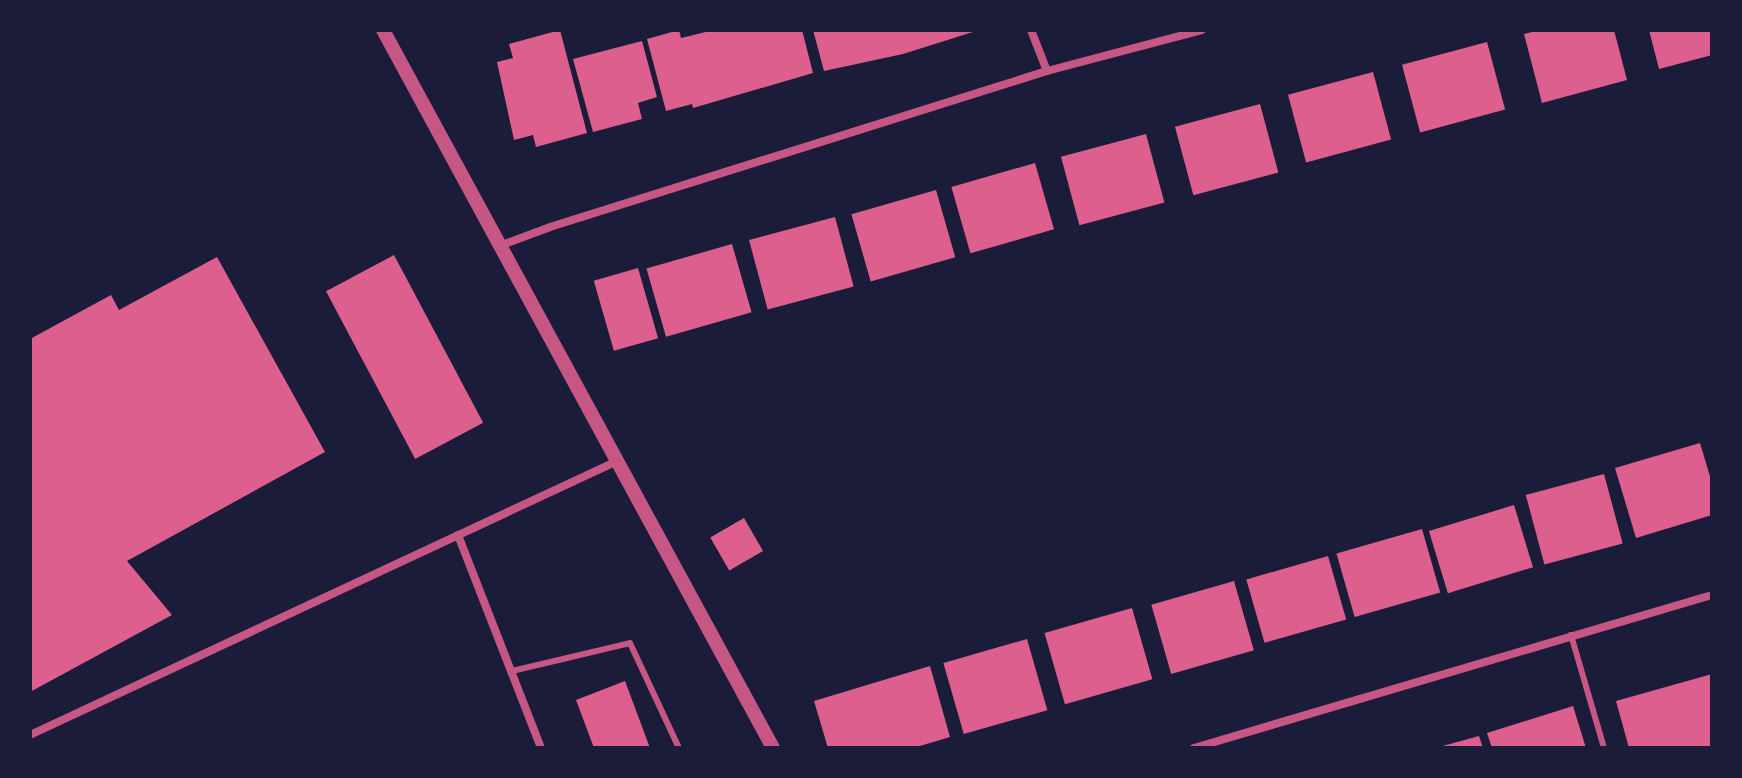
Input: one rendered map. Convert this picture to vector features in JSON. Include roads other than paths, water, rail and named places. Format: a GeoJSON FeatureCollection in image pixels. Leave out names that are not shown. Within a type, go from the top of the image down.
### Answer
{"type":"FeatureCollection","features":[{"type":"Feature","properties":{"kind":"street"},"geometry":{"type":"LineString","coordinates":[[383,30],[773,748]]}},
{"type":"Feature","properties":{"kind":"street"},"geometry":{"type":"LineString","coordinates":[[1031,30],[1047,71]]}},
{"type":"Feature","properties":{"kind":"street"},"geometry":{"type":"LineString","coordinates":[[499,246],[550,227],[1047,71],[1202,30]]}},
{"type":"Feature","properties":{"kind":"street"},"geometry":{"type":"LineString","coordinates":[[30,735],[615,462]]}},
{"type":"Feature","properties":{"kind":"street"},"geometry":{"type":"LineString","coordinates":[[458,535],[541,748]]}},
{"type":"Feature","properties":{"kind":"street"},"geometry":{"type":"LineString","coordinates":[[1194,748],[1712,595]]}},
{"type":"Feature","properties":{"kind":"lane"},"geometry":{"type":"LineString","coordinates":[[1571,635],[1604,748]]}},
{"type":"Feature","properties":{"kind":"lane"},"geometry":{"type":"LineString","coordinates":[[512,671],[630,643],[679,748]]}}]}
